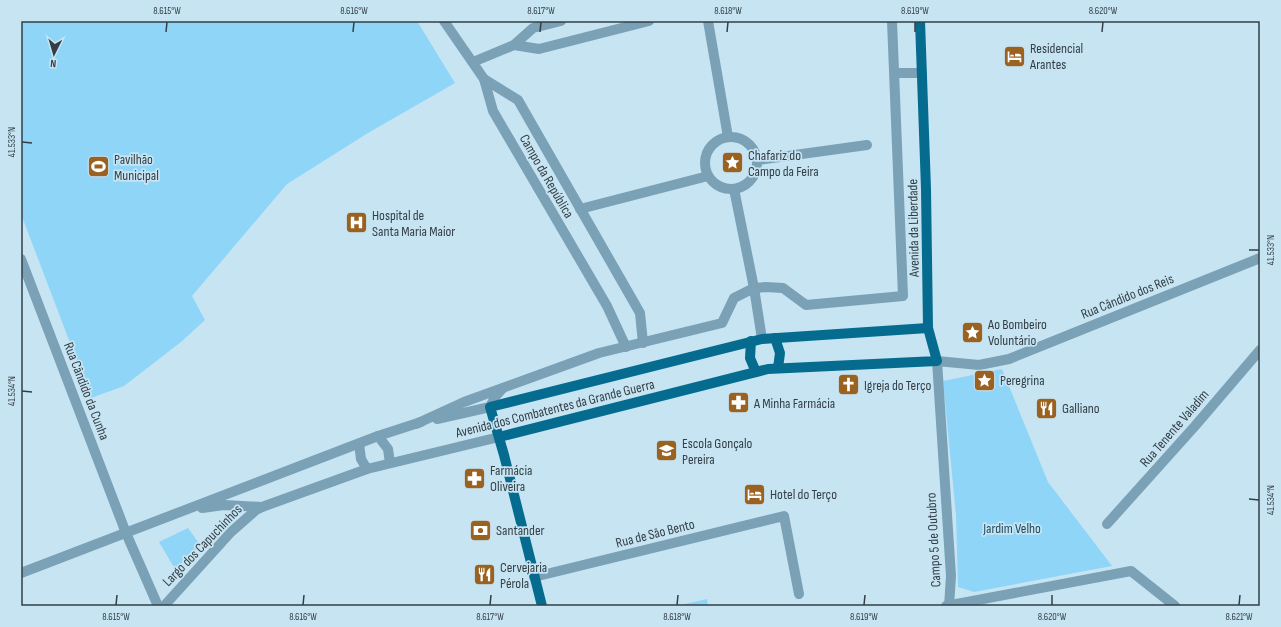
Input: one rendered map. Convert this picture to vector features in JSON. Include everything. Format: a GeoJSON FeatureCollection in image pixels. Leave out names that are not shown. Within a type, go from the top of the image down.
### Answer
{"type":"FeatureCollection","features":[{"type":"Feature","properties":{"kind":"main road","name":"Avenida da Liberdade"},"geometry":{"type":"LineString","coordinates":[[920,21],[926,189],[928,328],[937,360]]}},
{"type":"Feature","properties":{"kind":"main road","name":"Avenida dos Combatentes da Grande Guerra"},"geometry":{"type":"LineString","coordinates":[[490,407],[762,339],[928,328]]}},
{"type":"Feature","properties":{"kind":"main road"},"geometry":{"type":"LineString","coordinates":[[776,338],[780,353],[778,368]]}},
{"type":"Feature","properties":{"kind":"main road"},"geometry":{"type":"LineString","coordinates":[[751,341],[750,358],[756,372]]}},
{"type":"Feature","properties":{"kind":"main road","name":"Avenida dos Combatentes da Grande Guerra"},"geometry":{"type":"LineString","coordinates":[[499,437],[756,372],[778,368],[937,360]]}},
{"type":"Feature","properties":{"kind":"main road"},"geometry":{"type":"LineString","coordinates":[[490,407],[542,606]]}},
{"type":"Feature","properties":{"kind":"street","name":"Campo da República"},"geometry":{"type":"LineString","coordinates":[[444,21],[484,80],[493,112],[607,306],[626,347]]}},
{"type":"Feature","properties":{"kind":"street"},"geometry":{"type":"LineString","coordinates":[[473,62],[514,45],[533,28],[561,21]]}},
{"type":"Feature","properties":{"kind":"street"},"geometry":{"type":"LineString","coordinates":[[514,45],[539,49],[611,25],[649,21]]}},
{"type":"Feature","properties":{"kind":"street"},"geometry":{"type":"LineString","coordinates":[[708,21],[728,137]]}},
{"type":"Feature","properties":{"kind":"street"},"geometry":{"type":"LineString","coordinates":[[416,424],[504,387],[599,353],[722,323],[734,298],[754,288],[783,288],[806,304],[903,296],[892,21]]}},
{"type":"Feature","properties":{"kind":"street"},"geometry":{"type":"LineString","coordinates":[[895,73],[922,73]]}},
{"type":"Feature","properties":{"kind":"street"},"geometry":{"type":"LineString","coordinates":[[484,80],[518,100],[640,313],[643,342]]}},
{"type":"Feature","properties":{"kind":"street"},"geometry":{"type":"LineString","coordinates":[[728,137],[738,137],[748,142],[754,150],[758,160],[757,170],[752,179],[744,186],[734,189],[724,188],[715,184],[708,176],[705,166],[708,151],[718,140],[728,137]]}},
{"type":"Feature","properties":{"kind":"street"},"geometry":{"type":"LineString","coordinates":[[758,160],[867,145]]}},
{"type":"Feature","properties":{"kind":"street"},"geometry":{"type":"LineString","coordinates":[[580,209],[708,176]]}},
{"type":"Feature","properties":{"kind":"street"},"geometry":{"type":"LineString","coordinates":[[734,189],[754,288],[762,339]]}},
{"type":"Feature","properties":{"kind":"street","name":"Rua Cândido da Cunha"},"geometry":{"type":"LineString","coordinates":[[21,259],[126,533]]}},
{"type":"Feature","properties":{"kind":"street","name":"Rua Cândido dos Reis"},"geometry":{"type":"LineString","coordinates":[[937,360],[979,365],[1009,359],[1259,260]]}},
{"type":"Feature","properties":{"kind":"street","name":"Rua Tenente Valadim"},"geometry":{"type":"LineString","coordinates":[[1107,524],[1195,426],[1260,350]]}},
{"type":"Feature","properties":{"kind":"street","name":"Campo 5 de Outubro"},"geometry":{"type":"LineString","coordinates":[[937,360],[951,576],[948,606],[1131,571],[1175,606]]}},
{"type":"Feature","properties":{"kind":"street"},"geometry":{"type":"LineString","coordinates":[[490,407],[495,397],[504,387]]}},
{"type":"Feature","properties":{"kind":"street","name":"Avenida dos Combatentes da Grande Guerra"},"geometry":{"type":"LineString","coordinates":[[21,573],[187,511],[378,436],[416,424],[490,407]]}},
{"type":"Feature","properties":{"kind":"street"},"geometry":{"type":"LineString","coordinates":[[378,436],[388,449],[390,463]]}},
{"type":"Feature","properties":{"kind":"street","name":"Avenida dos Combatentes da Grande Guerra"},"geometry":{"type":"LineString","coordinates":[[187,511],[224,505],[262,506],[367,469],[499,437]]}},
{"type":"Feature","properties":{"kind":"street"},"geometry":{"type":"LineString","coordinates":[[359,444],[361,458],[367,469]]}},
{"type":"Feature","properties":{"kind":"street","name":"Largo dos Capuchinhos"},"geometry":{"type":"LineString","coordinates":[[164,606],[231,532],[262,506]]}},
{"type":"Feature","properties":{"kind":"street","name":"Rua de São Bento"},"geometry":{"type":"LineString","coordinates":[[534,577],[784,516],[799,594]]}},
{"type":"Feature","properties":{"kind":"street","name":"Largo dos Capuchinhos"},"geometry":{"type":"LineString","coordinates":[[126,533],[158,606]]}},
{"type":"Feature","properties":{"kind":"green space"},"geometry":{"type":"Polygon","coordinates":[[[21,21],[417,21],[455,83],[368,133],[287,184],[192,296],[205,320],[181,342],[124,386],[91,398],[21,214],[21,21]]]}},
{"type":"Feature","properties":{"kind":"green space","name":"Jardim Velho"},"geometry":{"type":"Polygon","coordinates":[[[1002,369],[1048,482],[1112,566],[974,592],[958,587],[956,515],[943,381],[1002,369]]]}},
{"type":"Feature","properties":{"kind":"green space"},"geometry":{"type":"Polygon","coordinates":[[[188,528],[201,546],[175,569],[159,542],[188,528]]]}},
{"type":"Feature","properties":{"kind":"green space"},"geometry":{"type":"Polygon","coordinates":[[[707,599],[708,606],[676,606],[707,599]]]}},
{"type":"Feature","properties":{"kind":"place","name":"Residencial Arantes"},"geometry":{"type":"Point","coordinates":[1014,56]}},
{"type":"Feature","properties":{"kind":"place","name":"Chafariz do Campo da Feira"},"geometry":{"type":"Point","coordinates":[733,163]}},
{"type":"Feature","properties":{"kind":"place","name":"Pavilhão Municipal"},"geometry":{"type":"Point","coordinates":[99,167]}},
{"type":"Feature","properties":{"kind":"place","name":"Hospital de Santa Maria Maior"},"geometry":{"type":"Point","coordinates":[356,223]}},
{"type":"Feature","properties":{"kind":"place","name":"Ao Bombeiro Voluntário"},"geometry":{"type":"Point","coordinates":[973,332]}},
{"type":"Feature","properties":{"kind":"place","name":"Peregrina"},"geometry":{"type":"Point","coordinates":[984,380]}},
{"type":"Feature","properties":{"kind":"place","name":"Igreja do Terço"},"geometry":{"type":"Point","coordinates":[848,385]}},
{"type":"Feature","properties":{"kind":"place","name":"A Minha Farmácia"},"geometry":{"type":"Point","coordinates":[739,403]}},
{"type":"Feature","properties":{"kind":"place","name":"Galliano"},"geometry":{"type":"Point","coordinates":[1047,408]}},
{"type":"Feature","properties":{"kind":"place","name":"Escola Gonçalo Pereira"},"geometry":{"type":"Point","coordinates":[667,451]}},
{"type":"Feature","properties":{"kind":"place","name":"Farmácia Oliveira"},"geometry":{"type":"Point","coordinates":[475,478]}},
{"type":"Feature","properties":{"kind":"place","name":"Hotel do Terço"},"geometry":{"type":"Point","coordinates":[755,494]}},
{"type":"Feature","properties":{"kind":"place","name":"Santander"},"geometry":{"type":"Point","coordinates":[481,530]}},
{"type":"Feature","properties":{"kind":"place","name":"Cervejaria Pérola"},"geometry":{"type":"Point","coordinates":[485,575]}}]}
